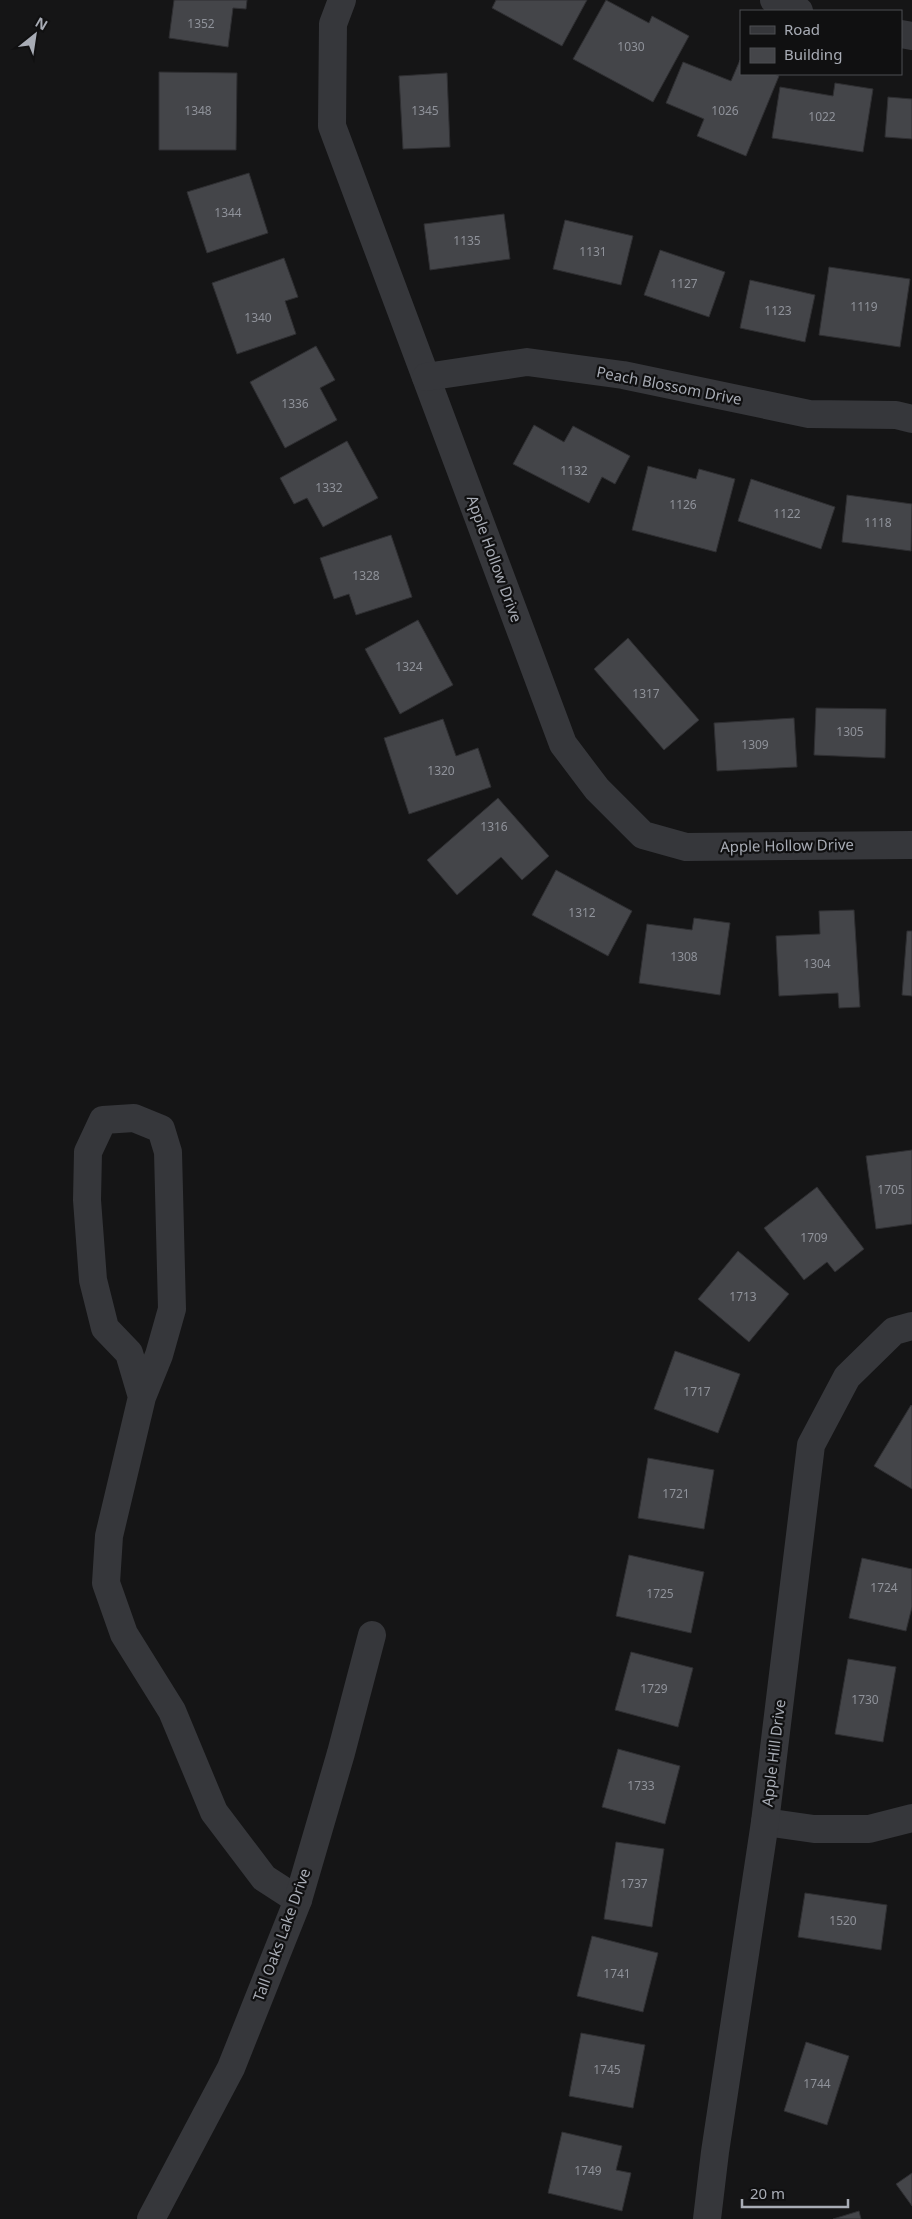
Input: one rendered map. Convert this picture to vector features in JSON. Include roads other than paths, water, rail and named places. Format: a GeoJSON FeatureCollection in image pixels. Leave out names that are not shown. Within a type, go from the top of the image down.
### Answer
{"type":"FeatureCollection","features":[{"type":"Feature","properties":{"kind":"street","name":"Apple Hollow Drive"},"geometry":{"type":"LineString","coordinates":[[342,0],[333,24],[332,126],[563,744],[597,789],[644,836],[686,847],[912,845]]}},
{"type":"Feature","properties":{"kind":"street"},"geometry":{"type":"LineString","coordinates":[[774,0],[797,10]]}},
{"type":"Feature","properties":{"kind":"street","name":"Peach Blossom Drive"},"geometry":{"type":"LineString","coordinates":[[426,376],[527,362],[624,375],[809,414],[912,418]]}},
{"type":"Feature","properties":{"kind":"street"},"geometry":{"type":"LineString","coordinates":[[142,1397],[129,1353],[105,1328],[93,1280],[87,1200],[88,1152],[103,1120],[134,1118],[161,1129],[168,1152],[172,1309],[159,1355],[142,1397],[109,1536],[106,1583],[124,1634],[172,1711],[214,1812],[264,1878],[298,1900]]}},
{"type":"Feature","properties":{"kind":"street","name":"Apple Hill Drive"},"geometry":{"type":"LineString","coordinates":[[707,2219],[765,1822],[812,1444],[847,1377],[894,1330],[912,1326]]}},
{"type":"Feature","properties":{"kind":"street","name":"Tall Oaks Lake Drive"},"geometry":{"type":"LineString","coordinates":[[151,2219],[231,2068],[298,1900],[341,1753],[372,1635]]}},
{"type":"Feature","properties":{"kind":"street"},"geometry":{"type":"LineString","coordinates":[[765,1822],[814,1829],[869,1829],[912,1818]]}}]}
